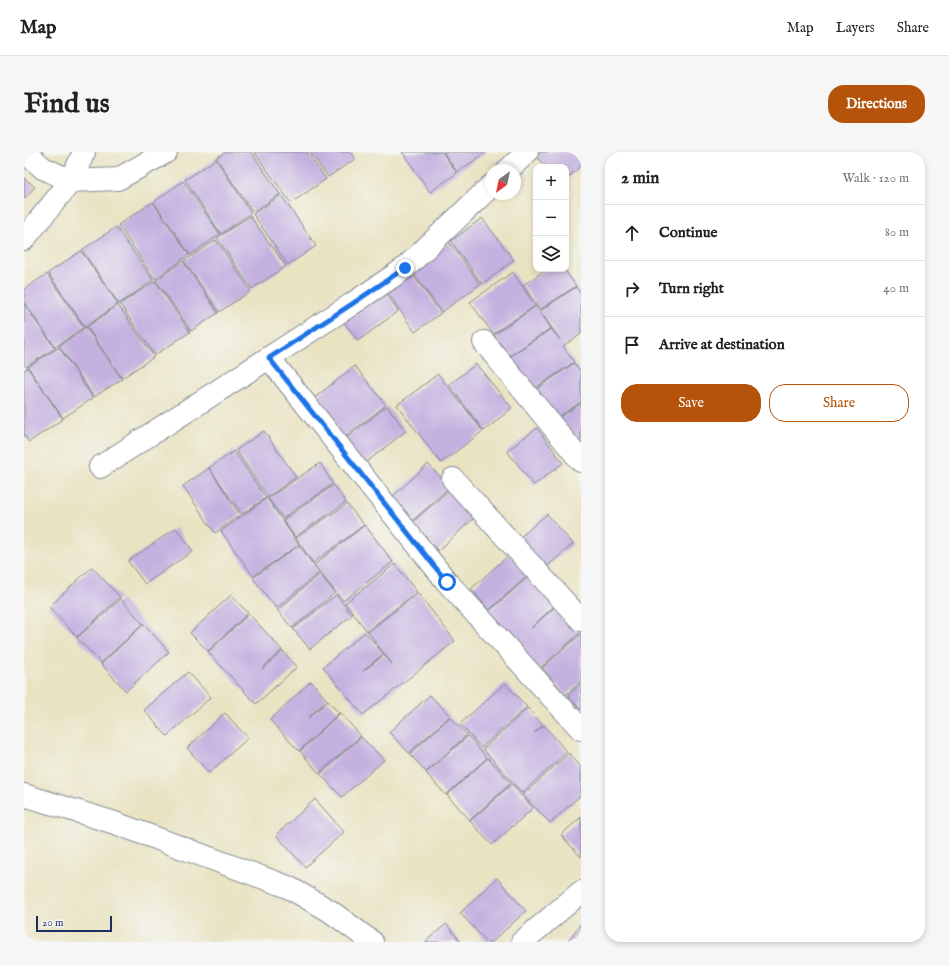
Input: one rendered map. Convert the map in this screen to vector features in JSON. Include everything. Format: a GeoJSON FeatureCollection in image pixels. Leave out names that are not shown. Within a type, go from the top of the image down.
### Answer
{"type":"FeatureCollection","features":[{"type":"Feature","properties":{"kind":"street"},"geometry":{"type":"LineString","coordinates":[[25,152],[43,168],[71,181],[118,179],[166,152]]}},
{"type":"Feature","properties":{"kind":"street"},"geometry":{"type":"LineString","coordinates":[[24,239],[71,181],[84,152]]}},
{"type":"Feature","properties":{"kind":"street"},"geometry":{"type":"LineString","coordinates":[[514,164],[526,152]]}},
{"type":"Feature","properties":{"kind":"street"},"geometry":{"type":"LineString","coordinates":[[100,468],[405,268],[485,192]]}},
{"type":"Feature","properties":{"kind":"street"},"geometry":{"type":"LineString","coordinates":[[484,342],[581,461]]}},
{"type":"Feature","properties":{"kind":"street"},"geometry":{"type":"LineString","coordinates":[[269,358],[447,582],[581,729]]}},
{"type":"Feature","properties":{"kind":"street"},"geometry":{"type":"LineString","coordinates":[[453,480],[581,620]]}},
{"type":"Feature","properties":{"kind":"street"},"geometry":{"type":"LineString","coordinates":[[24,795],[115,823],[288,887],[330,911],[372,942]]}},
{"type":"Feature","properties":{"kind":"street"},"geometry":{"type":"LineString","coordinates":[[522,942],[581,892]]}},
{"type":"Feature","properties":{"kind":"building"},"geometry":{"type":"Polygon","coordinates":[[[226,152],[251,152],[280,194],[253,212],[216,158],[226,152]]]}},
{"type":"Feature","properties":{"kind":"building"},"geometry":{"type":"Polygon","coordinates":[[[254,152],[307,152],[326,179],[291,203],[254,152]]]}},
{"type":"Feature","properties":{"kind":"building"},"geometry":{"type":"Polygon","coordinates":[[[310,152],[350,152],[355,159],[328,177],[310,152]]]}},
{"type":"Feature","properties":{"kind":"building"},"geometry":{"type":"Polygon","coordinates":[[[402,152],[442,152],[457,173],[430,192],[402,152]]]}},
{"type":"Feature","properties":{"kind":"building"},"geometry":{"type":"Polygon","coordinates":[[[443,152],[487,152],[457,172],[443,152]]]}},
{"type":"Feature","properties":{"kind":"building"},"geometry":{"type":"Polygon","coordinates":[[[541,152],[581,152],[581,165],[569,177],[569,164],[544,164],[536,157],[541,152]]]}},
{"type":"Feature","properties":{"kind":"building"},"geometry":{"type":"Polygon","coordinates":[[[216,159],[251,213],[221,234],[185,180],[216,159]]]}},
{"type":"Feature","properties":{"kind":"building"},"geometry":{"type":"Polygon","coordinates":[[[24,178],[35,187],[24,199],[24,178]]]}},
{"type":"Feature","properties":{"kind":"building"},"geometry":{"type":"Polygon","coordinates":[[[183,181],[220,234],[190,255],[154,202],[183,181]]]}},
{"type":"Feature","properties":{"kind":"building"},"geometry":{"type":"Polygon","coordinates":[[[281,195],[316,246],[288,265],[253,214],[281,195]]]}},
{"type":"Feature","properties":{"kind":"building"},"geometry":{"type":"Polygon","coordinates":[[[153,202],[189,255],[155,279],[118,225],[153,202]]]}},
{"type":"Feature","properties":{"kind":"building"},"geometry":{"type":"Polygon","coordinates":[[[250,216],[286,266],[252,289],[217,238],[250,216]]]}},
{"type":"Feature","properties":{"kind":"building"},"geometry":{"type":"Polygon","coordinates":[[[482,218],[514,260],[482,284],[451,241],[482,218]]]}},
{"type":"Feature","properties":{"kind":"building"},"geometry":{"type":"Polygon","coordinates":[[[116,227],[153,280],[119,304],[82,250],[116,227]]]}},
{"type":"Feature","properties":{"kind":"building"},"geometry":{"type":"Polygon","coordinates":[[[216,240],[251,291],[219,312],[184,261],[216,240]]]}},
{"type":"Feature","properties":{"kind":"building"},"geometry":{"type":"Polygon","coordinates":[[[449,242],[480,284],[442,312],[411,270],[449,242]]]}},
{"type":"Feature","properties":{"kind":"building"},"geometry":{"type":"Polygon","coordinates":[[[81,251],[118,304],[85,327],[48,273],[81,251]]]}},
{"type":"Feature","properties":{"kind":"building"},"geometry":{"type":"Polygon","coordinates":[[[183,261],[218,313],[191,331],[156,280],[183,261]]]}},
{"type":"Feature","properties":{"kind":"building"},"geometry":{"type":"Polygon","coordinates":[[[410,271],[441,313],[415,332],[385,289],[410,271]]]}},
{"type":"Feature","properties":{"kind":"building"},"geometry":{"type":"Polygon","coordinates":[[[513,272],[535,306],[493,334],[470,302],[513,272]]]}},
{"type":"Feature","properties":{"kind":"building"},"geometry":{"type":"Polygon","coordinates":[[[542,272],[566,272],[576,286],[540,310],[523,285],[542,272]]]}},
{"type":"Feature","properties":{"kind":"building"},"geometry":{"type":"Polygon","coordinates":[[[47,274],[84,327],[55,347],[24,302],[24,289],[47,274]]]}},
{"type":"Feature","properties":{"kind":"building"},"geometry":{"type":"Polygon","coordinates":[[[155,281],[190,332],[155,355],[120,304],[155,281]]]}},
{"type":"Feature","properties":{"kind":"building"},"geometry":{"type":"Polygon","coordinates":[[[381,287],[398,311],[358,341],[340,317],[381,287]]]}},
{"type":"Feature","properties":{"kind":"building"},"geometry":{"type":"Polygon","coordinates":[[[576,287],[581,294],[581,334],[563,346],[574,362],[531,391],[509,357],[551,329],[560,340],[540,311],[576,287]]]}},
{"type":"Feature","properties":{"kind":"building"},"geometry":{"type":"Polygon","coordinates":[[[24,304],[55,348],[26,367],[24,365],[24,304]]]}},
{"type":"Feature","properties":{"kind":"building"},"geometry":{"type":"Polygon","coordinates":[[[118,305],[154,357],[122,378],[87,327],[118,305]]]}},
{"type":"Feature","properties":{"kind":"building"},"geometry":{"type":"Polygon","coordinates":[[[536,306],[551,328],[508,357],[494,335],[536,306]]]}},
{"type":"Feature","properties":{"kind":"building"},"geometry":{"type":"Polygon","coordinates":[[[86,327],[122,379],[94,397],[59,346],[86,327]]]}},
{"type":"Feature","properties":{"kind":"building"},"geometry":{"type":"Polygon","coordinates":[[[59,347],[93,398],[63,418],[28,367],[59,347]]]}},
{"type":"Feature","properties":{"kind":"building"},"geometry":{"type":"Polygon","coordinates":[[[574,363],[581,372],[581,402],[555,419],[535,390],[574,363]]]}},
{"type":"Feature","properties":{"kind":"building"},"geometry":{"type":"Polygon","coordinates":[[[476,364],[512,408],[484,431],[449,385],[476,364]]]}},
{"type":"Feature","properties":{"kind":"building"},"geometry":{"type":"Polygon","coordinates":[[[355,366],[386,405],[340,441],[309,402],[355,366]]]}},
{"type":"Feature","properties":{"kind":"building"},"geometry":{"type":"Polygon","coordinates":[[[28,368],[63,419],[29,442],[24,435],[24,370],[28,368]]]}},
{"type":"Feature","properties":{"kind":"building"},"geometry":{"type":"Polygon","coordinates":[[[438,374],[483,431],[441,463],[397,405],[438,374]]]}},
{"type":"Feature","properties":{"kind":"building"},"geometry":{"type":"Polygon","coordinates":[[[581,403],[581,447],[555,420],[581,403]]]}},
{"type":"Feature","properties":{"kind":"building"},"geometry":{"type":"Polygon","coordinates":[[[387,406],[406,431],[360,467],[340,443],[387,406]]]}},
{"type":"Feature","properties":{"kind":"building"},"geometry":{"type":"Polygon","coordinates":[[[537,428],[563,463],[534,485],[507,451],[537,428]]]}},
{"type":"Feature","properties":{"kind":"building"},"geometry":{"type":"Polygon","coordinates":[[[264,431],[296,477],[268,497],[236,450],[264,431]]]}},
{"type":"Feature","properties":{"kind":"building"},"geometry":{"type":"Polygon","coordinates":[[[234,451],[266,498],[242,514],[209,468],[234,451]]]}},
{"type":"Feature","properties":{"kind":"building"},"geometry":{"type":"Polygon","coordinates":[[[320,463],[333,484],[283,518],[268,498],[320,463]]]}},
{"type":"Feature","properties":{"kind":"building"},"geometry":{"type":"Polygon","coordinates":[[[428,464],[450,487],[411,522],[390,499],[428,464]]]}},
{"type":"Feature","properties":{"kind":"building"},"geometry":{"type":"Polygon","coordinates":[[[209,468],[240,515],[215,533],[183,486],[209,468]]]}},
{"type":"Feature","properties":{"kind":"building"},"geometry":{"type":"Polygon","coordinates":[[[334,485],[346,502],[295,537],[283,520],[334,485]]]}},
{"type":"Feature","properties":{"kind":"building"},"geometry":{"type":"Polygon","coordinates":[[[451,488],[476,516],[438,551],[412,523],[451,488]]]}},
{"type":"Feature","properties":{"kind":"building"},"geometry":{"type":"Polygon","coordinates":[[[267,498],[299,545],[253,576],[221,531],[267,498]]]}},
{"type":"Feature","properties":{"kind":"building"},"geometry":{"type":"Polygon","coordinates":[[[347,504],[364,525],[313,563],[296,538],[347,504]]]}},
{"type":"Feature","properties":{"kind":"building"},"geometry":{"type":"Polygon","coordinates":[[[547,514],[573,544],[543,570],[517,540],[547,514]]]}},
{"type":"Feature","properties":{"kind":"building"},"geometry":{"type":"Polygon","coordinates":[[[365,525],[393,562],[343,601],[314,565],[365,525]]]}},
{"type":"Feature","properties":{"kind":"building"},"geometry":{"type":"Polygon","coordinates":[[[176,528],[193,551],[145,584],[128,561],[176,528]]]}},
{"type":"Feature","properties":{"kind":"building"},"geometry":{"type":"Polygon","coordinates":[[[299,545],[319,573],[276,608],[253,578],[299,545]]]}},
{"type":"Feature","properties":{"kind":"building"},"geometry":{"type":"Polygon","coordinates":[[[510,554],[529,575],[489,610],[471,589],[510,554]]]}},
{"type":"Feature","properties":{"kind":"building"},"geometry":{"type":"Polygon","coordinates":[[[395,564],[417,592],[367,631],[345,603],[395,564]]]}},
{"type":"Feature","properties":{"kind":"building"},"geometry":{"type":"Polygon","coordinates":[[[92,567],[120,597],[77,637],[49,607],[92,567]]]}},
{"type":"Feature","properties":{"kind":"building"},"geometry":{"type":"Polygon","coordinates":[[[320,574],[335,593],[292,628],[277,610],[320,574]]]}},
{"type":"Feature","properties":{"kind":"building"},"geometry":{"type":"Polygon","coordinates":[[[529,576],[556,604],[531,628],[556,606],[581,632],[538,670],[486,614],[529,576]]]}},
{"type":"Feature","properties":{"kind":"building"},"geometry":{"type":"Polygon","coordinates":[[[418,593],[455,641],[363,715],[323,667],[365,632],[383,654],[363,671],[384,655],[392,664],[368,632],[418,593]]]}},
{"type":"Feature","properties":{"kind":"building"},"geometry":{"type":"Polygon","coordinates":[[[231,595],[248,613],[208,651],[190,633],[231,595]]]}},
{"type":"Feature","properties":{"kind":"building"},"geometry":{"type":"Polygon","coordinates":[[[336,595],[352,615],[310,649],[293,629],[336,595]]]}},
{"type":"Feature","properties":{"kind":"building"},"geometry":{"type":"Polygon","coordinates":[[[121,599],[143,624],[101,663],[77,638],[121,599]]]}},
{"type":"Feature","properties":{"kind":"building"},"geometry":{"type":"Polygon","coordinates":[[[249,614],[282,650],[262,669],[283,651],[297,667],[256,704],[208,652],[249,614]]]}},
{"type":"Feature","properties":{"kind":"building"},"geometry":{"type":"Polygon","coordinates":[[[144,624],[169,652],[126,691],[101,664],[144,624]]]}},
{"type":"Feature","properties":{"kind":"building"},"geometry":{"type":"Polygon","coordinates":[[[581,634],[581,681],[566,695],[542,668],[581,634]]]}},
{"type":"Feature","properties":{"kind":"building"},"geometry":{"type":"Polygon","coordinates":[[[188,672],[211,697],[167,736],[144,710],[188,672]]]}},
{"type":"Feature","properties":{"kind":"building"},"geometry":{"type":"Polygon","coordinates":[[[311,681],[327,700],[307,719],[328,701],[339,713],[299,751],[270,720],[311,681]]]}},
{"type":"Feature","properties":{"kind":"building"},"geometry":{"type":"Polygon","coordinates":[[[505,683],[527,707],[481,748],[460,724],[505,683]]]}},
{"type":"Feature","properties":{"kind":"building"},"geometry":{"type":"Polygon","coordinates":[[[581,683],[581,710],[568,696],[581,683]]]}},
{"type":"Feature","properties":{"kind":"building"},"geometry":{"type":"Polygon","coordinates":[[[430,695],[450,716],[409,753],[389,732],[430,695]]]}},
{"type":"Feature","properties":{"kind":"building"},"geometry":{"type":"Polygon","coordinates":[[[528,708],[543,725],[534,733],[544,725],[567,752],[522,793],[483,749],[528,708]]]}},
{"type":"Feature","properties":{"kind":"building"},"geometry":{"type":"Polygon","coordinates":[[[225,713],[248,738],[209,773],[187,748],[225,713]]]}},
{"type":"Feature","properties":{"kind":"building"},"geometry":{"type":"Polygon","coordinates":[[[340,713],[361,736],[319,773],[300,751],[340,713]]]}},
{"type":"Feature","properties":{"kind":"building"},"geometry":{"type":"Polygon","coordinates":[[[450,717],[467,735],[426,772],[410,754],[450,717]]]}},
{"type":"Feature","properties":{"kind":"building"},"geometry":{"type":"Polygon","coordinates":[[[468,736],[487,758],[446,795],[426,773],[468,736]]]}},
{"type":"Feature","properties":{"kind":"building"},"geometry":{"type":"Polygon","coordinates":[[[361,737],[384,760],[342,797],[320,774],[361,737]]]}},
{"type":"Feature","properties":{"kind":"building"},"geometry":{"type":"Polygon","coordinates":[[[569,753],[581,767],[581,795],[550,823],[523,795],[569,753]]]}},
{"type":"Feature","properties":{"kind":"building"},"geometry":{"type":"Polygon","coordinates":[[[488,758],[511,783],[470,820],[447,795],[488,758]]]}},
{"type":"Feature","properties":{"kind":"building"},"geometry":{"type":"Polygon","coordinates":[[[512,784],[533,808],[492,845],[470,821],[512,784]]]}},
{"type":"Feature","properties":{"kind":"building"},"geometry":{"type":"Polygon","coordinates":[[[315,799],[344,832],[305,867],[276,835],[315,799]]]}},
{"type":"Feature","properties":{"kind":"building"},"geometry":{"type":"Polygon","coordinates":[[[581,817],[581,857],[561,835],[581,817]]]}},
{"type":"Feature","properties":{"kind":"building"},"geometry":{"type":"Polygon","coordinates":[[[497,878],[526,911],[492,942],[487,942],[460,913],[497,878]]]}},
{"type":"Feature","properties":{"kind":"building"},"geometry":{"type":"Polygon","coordinates":[[[581,923],[581,942],[567,942],[581,923]]]}},
{"type":"Feature","properties":{"kind":"building"},"geometry":{"type":"Polygon","coordinates":[[[446,924],[461,942],[425,942],[446,924]]]}},
{"type":"Feature","properties":{"kind":"route"},"geometry":{"type":"LineString","coordinates":[[405,268],[269,358],[447,582]]}}]}
